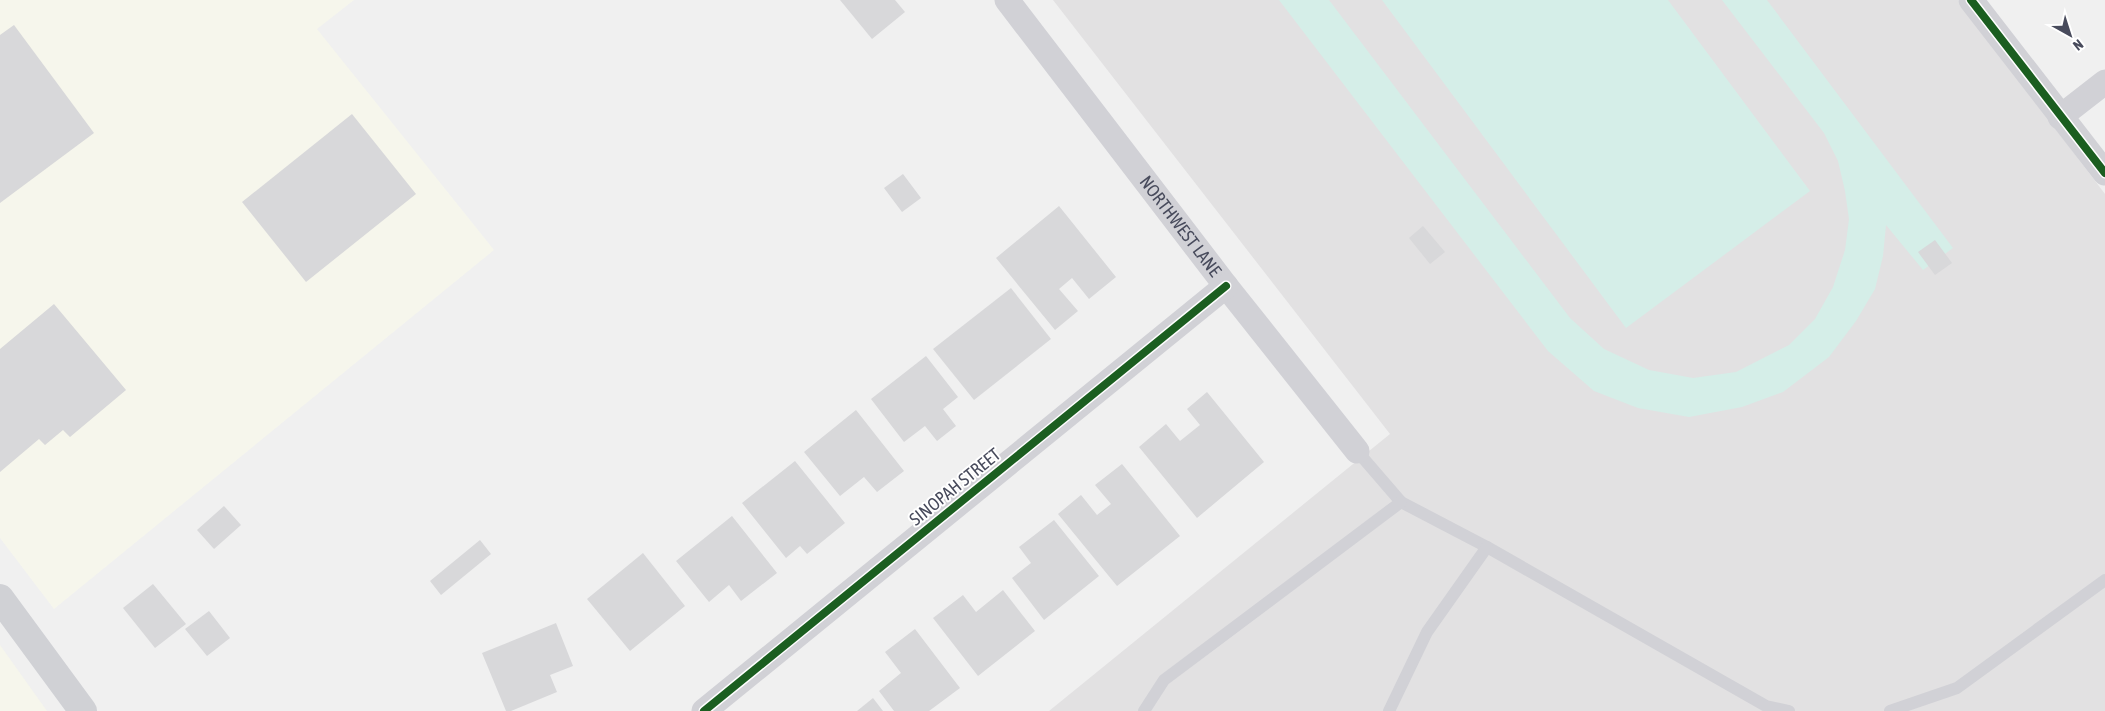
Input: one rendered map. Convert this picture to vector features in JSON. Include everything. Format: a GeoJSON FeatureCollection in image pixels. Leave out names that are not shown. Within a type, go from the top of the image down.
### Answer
{"type":"FeatureCollection","features":[{"type":"Feature","properties":{"kind":"main road"},"geometry":{"type":"LineString","coordinates":[[0,598],[83,711]]}},
{"type":"Feature","properties":{"kind":"street","name":"NORTHWEST LANE"},"geometry":{"type":"LineString","coordinates":[[1007,0],[1226,286],[1357,451]]}},
{"type":"Feature","properties":{"kind":"street"},"geometry":{"type":"LineString","coordinates":[[1971,0],[2105,173]]}},
{"type":"Feature","properties":{"kind":"street"},"geometry":{"type":"LineString","coordinates":[[2060,117],[2105,82]]}},
{"type":"Feature","properties":{"kind":"street","name":"SINOPAH STREET"},"geometry":{"type":"LineString","coordinates":[[704,711],[1226,286]]}},
{"type":"Feature","properties":{"kind":"lane"},"geometry":{"type":"LineString","coordinates":[[1357,451],[1401,502],[1487,547],[1766,706],[1789,711]]}},
{"type":"Feature","properties":{"kind":"lane"},"geometry":{"type":"LineString","coordinates":[[1144,711],[1164,680],[1401,502]]}},
{"type":"Feature","properties":{"kind":"lane"},"geometry":{"type":"LineString","coordinates":[[1389,711],[1427,632],[1487,547]]}},
{"type":"Feature","properties":{"kind":"lane"},"geometry":{"type":"LineString","coordinates":[[1890,711],[1957,688],[2105,580]]}},
{"type":"Feature","properties":{"kind":"shaded area"},"geometry":{"type":"Polygon","coordinates":[[[0,0],[354,0],[317,29],[494,250],[54,609],[0,538],[0,0]]]}},
{"type":"Feature","properties":{"kind":"shaded area"},"geometry":{"type":"Polygon","coordinates":[[[1053,0],[1958,0],[2105,194],[2105,711],[1049,711],[1390,434],[1053,0]]]}},
{"type":"Feature","properties":{"kind":"shaded area"},"geometry":{"type":"Polygon","coordinates":[[[0,645],[47,711],[0,711],[0,645]]]}},
{"type":"Feature","properties":{"kind":"green space"},"geometry":{"type":"Polygon","coordinates":[[[1279,0],[1329,0],[1570,318],[1604,349],[1649,370],[1693,378],[1736,372],[1789,345],[1815,319],[1833,287],[1845,250],[1849,219],[1838,161],[1824,133],[1722,0],[1767,0],[1953,248],[1923,270],[1886,225],[1883,256],[1875,289],[1856,321],[1829,357],[1783,392],[1742,407],[1689,417],[1638,408],[1594,391],[1548,351],[1279,0]]]}},
{"type":"Feature","properties":{"kind":"green space"},"geometry":{"type":"Polygon","coordinates":[[[1382,0],[1668,0],[1810,191],[1626,328],[1382,0]]]}},
{"type":"Feature","properties":{"kind":"building"},"geometry":{"type":"Polygon","coordinates":[[[840,0],[895,0],[905,12],[872,39],[840,0]]]}},
{"type":"Feature","properties":{"kind":"building"},"geometry":{"type":"Polygon","coordinates":[[[14,25],[94,133],[0,203],[0,35],[14,25]]]}},
{"type":"Feature","properties":{"kind":"building"},"geometry":{"type":"Polygon","coordinates":[[[352,114],[416,194],[306,282],[242,202],[352,114]]]}},
{"type":"Feature","properties":{"kind":"building"},"geometry":{"type":"Polygon","coordinates":[[[903,174],[921,198],[902,212],[884,188],[903,174]]]}},
{"type":"Feature","properties":{"kind":"building"},"geometry":{"type":"Polygon","coordinates":[[[1059,206],[1116,277],[1089,299],[1072,278],[1059,289],[1078,311],[1055,330],[996,258],[1059,206]]]}},
{"type":"Feature","properties":{"kind":"building"},"geometry":{"type":"Polygon","coordinates":[[[1423,226],[1445,252],[1430,264],[1409,238],[1423,226]]]}},
{"type":"Feature","properties":{"kind":"building"},"geometry":{"type":"Polygon","coordinates":[[[1935,240],[1952,263],[1935,275],[1918,252],[1935,240]]]}},
{"type":"Feature","properties":{"kind":"building"},"geometry":{"type":"Polygon","coordinates":[[[1011,288],[1051,339],[974,400],[933,349],[1011,288]]]}},
{"type":"Feature","properties":{"kind":"building"},"geometry":{"type":"Polygon","coordinates":[[[54,304],[126,390],[70,437],[63,430],[45,445],[39,439],[0,472],[0,349],[54,304]]]}},
{"type":"Feature","properties":{"kind":"building"},"geometry":{"type":"Polygon","coordinates":[[[926,356],[958,397],[943,409],[956,426],[937,441],[925,426],[904,442],[871,399],[926,356]]]}},
{"type":"Feature","properties":{"kind":"building"},"geometry":{"type":"Polygon","coordinates":[[[1207,392],[1264,462],[1197,518],[1139,447],[1166,424],[1180,441],[1200,425],[1187,409],[1207,392]]]}},
{"type":"Feature","properties":{"kind":"building"},"geometry":{"type":"Polygon","coordinates":[[[856,410],[904,471],[877,492],[864,477],[840,496],[804,452],[856,410]]]}},
{"type":"Feature","properties":{"kind":"building"},"geometry":{"type":"Polygon","coordinates":[[[795,461],[845,523],[807,554],[800,546],[786,558],[742,503],[795,461]]]}},
{"type":"Feature","properties":{"kind":"building"},"geometry":{"type":"Polygon","coordinates":[[[1122,464],[1180,536],[1117,586],[1058,514],[1081,495],[1097,515],[1111,504],[1095,485],[1122,464]]]}},
{"type":"Feature","properties":{"kind":"building"},"geometry":{"type":"Polygon","coordinates":[[[224,506],[241,525],[214,549],[197,530],[224,506]]]}},
{"type":"Feature","properties":{"kind":"building"},"geometry":{"type":"Polygon","coordinates":[[[732,516],[777,573],[741,601],[729,585],[709,602],[676,561],[732,516]]]}},
{"type":"Feature","properties":{"kind":"building"},"geometry":{"type":"Polygon","coordinates":[[[1054,520],[1099,576],[1044,620],[1012,578],[1031,563],[1019,547],[1054,520]]]}},
{"type":"Feature","properties":{"kind":"building"},"geometry":{"type":"Polygon","coordinates":[[[480,540],[491,554],[441,595],[430,581],[480,540]]]}},
{"type":"Feature","properties":{"kind":"building"},"geometry":{"type":"Polygon","coordinates":[[[643,553],[685,606],[630,651],[587,599],[643,553]]]}},
{"type":"Feature","properties":{"kind":"building"},"geometry":{"type":"Polygon","coordinates":[[[153,584],[186,624],[155,648],[123,608],[153,584]]]}},
{"type":"Feature","properties":{"kind":"building"},"geometry":{"type":"Polygon","coordinates":[[[1003,590],[1035,631],[978,676],[933,618],[963,595],[976,612],[1003,590]]]}},
{"type":"Feature","properties":{"kind":"building"},"geometry":{"type":"Polygon","coordinates":[[[209,611],[230,638],[207,656],[185,629],[209,611]]]}},
{"type":"Feature","properties":{"kind":"building"},"geometry":{"type":"Polygon","coordinates":[[[556,623],[573,666],[550,675],[557,692],[511,711],[506,711],[482,653],[556,623]]]}},
{"type":"Feature","properties":{"kind":"building"},"geometry":{"type":"Polygon","coordinates":[[[915,629],[960,688],[929,711],[894,711],[879,691],[901,673],[885,652],[915,629]]]}},
{"type":"Feature","properties":{"kind":"building"},"geometry":{"type":"Polygon","coordinates":[[[873,698],[883,711],[857,711],[873,698]]]}},
{"type":"Feature","properties":{"kind":"cycle path"},"geometry":{"type":"LineString","coordinates":[[1971,0],[2105,173]]}},
{"type":"Feature","properties":{"kind":"cycle path"},"geometry":{"type":"LineString","coordinates":[[704,711],[1226,286]]}}]}
